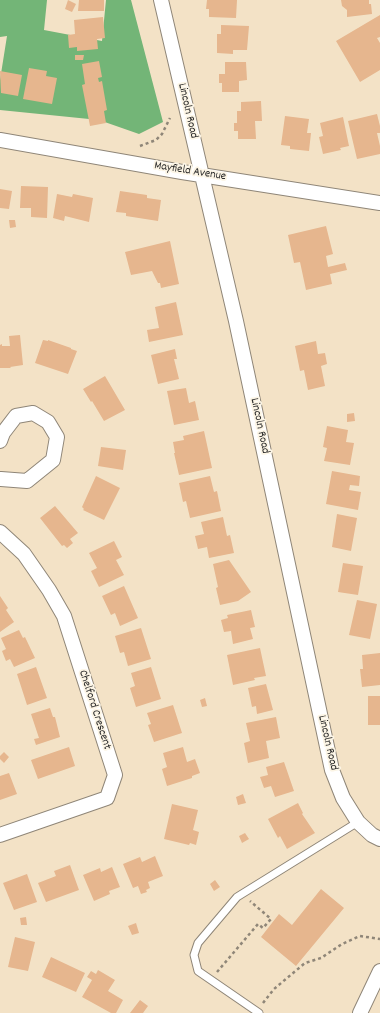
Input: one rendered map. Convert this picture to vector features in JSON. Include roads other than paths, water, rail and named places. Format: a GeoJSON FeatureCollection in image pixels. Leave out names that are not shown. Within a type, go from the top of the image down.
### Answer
{"type":"FeatureCollection","features":[{"type":"Feature","properties":{"kind":"street","name":"Lincoln Road"},"geometry":{"type":"LineString","coordinates":[[161,0],[236,321],[332,770],[343,798],[358,822],[372,835],[380,839]]}},
{"type":"Feature","properties":{"kind":"street","name":"Mayfield Avenue"},"geometry":{"type":"LineString","coordinates":[[0,140],[201,175],[380,203]]}},
{"type":"Feature","properties":{"kind":"street"},"geometry":{"type":"LineString","coordinates":[[0,440],[3,433],[16,416],[33,413],[48,422],[57,437],[53,460],[27,481],[0,479]]}},
{"type":"Feature","properties":{"kind":"street","name":"Chelford Crescent"},"geometry":{"type":"LineString","coordinates":[[0,532],[24,554],[49,590],[64,616],[115,775],[107,798],[0,835]]}},
{"type":"Feature","properties":{"kind":"street"},"geometry":{"type":"LineString","coordinates":[[360,1013],[380,971]]}},
{"type":"Feature","properties":{"kind":"lane"},"geometry":{"type":"LineString","coordinates":[[258,1012],[198,971],[194,954],[198,943],[242,894],[358,822]]}}]}
